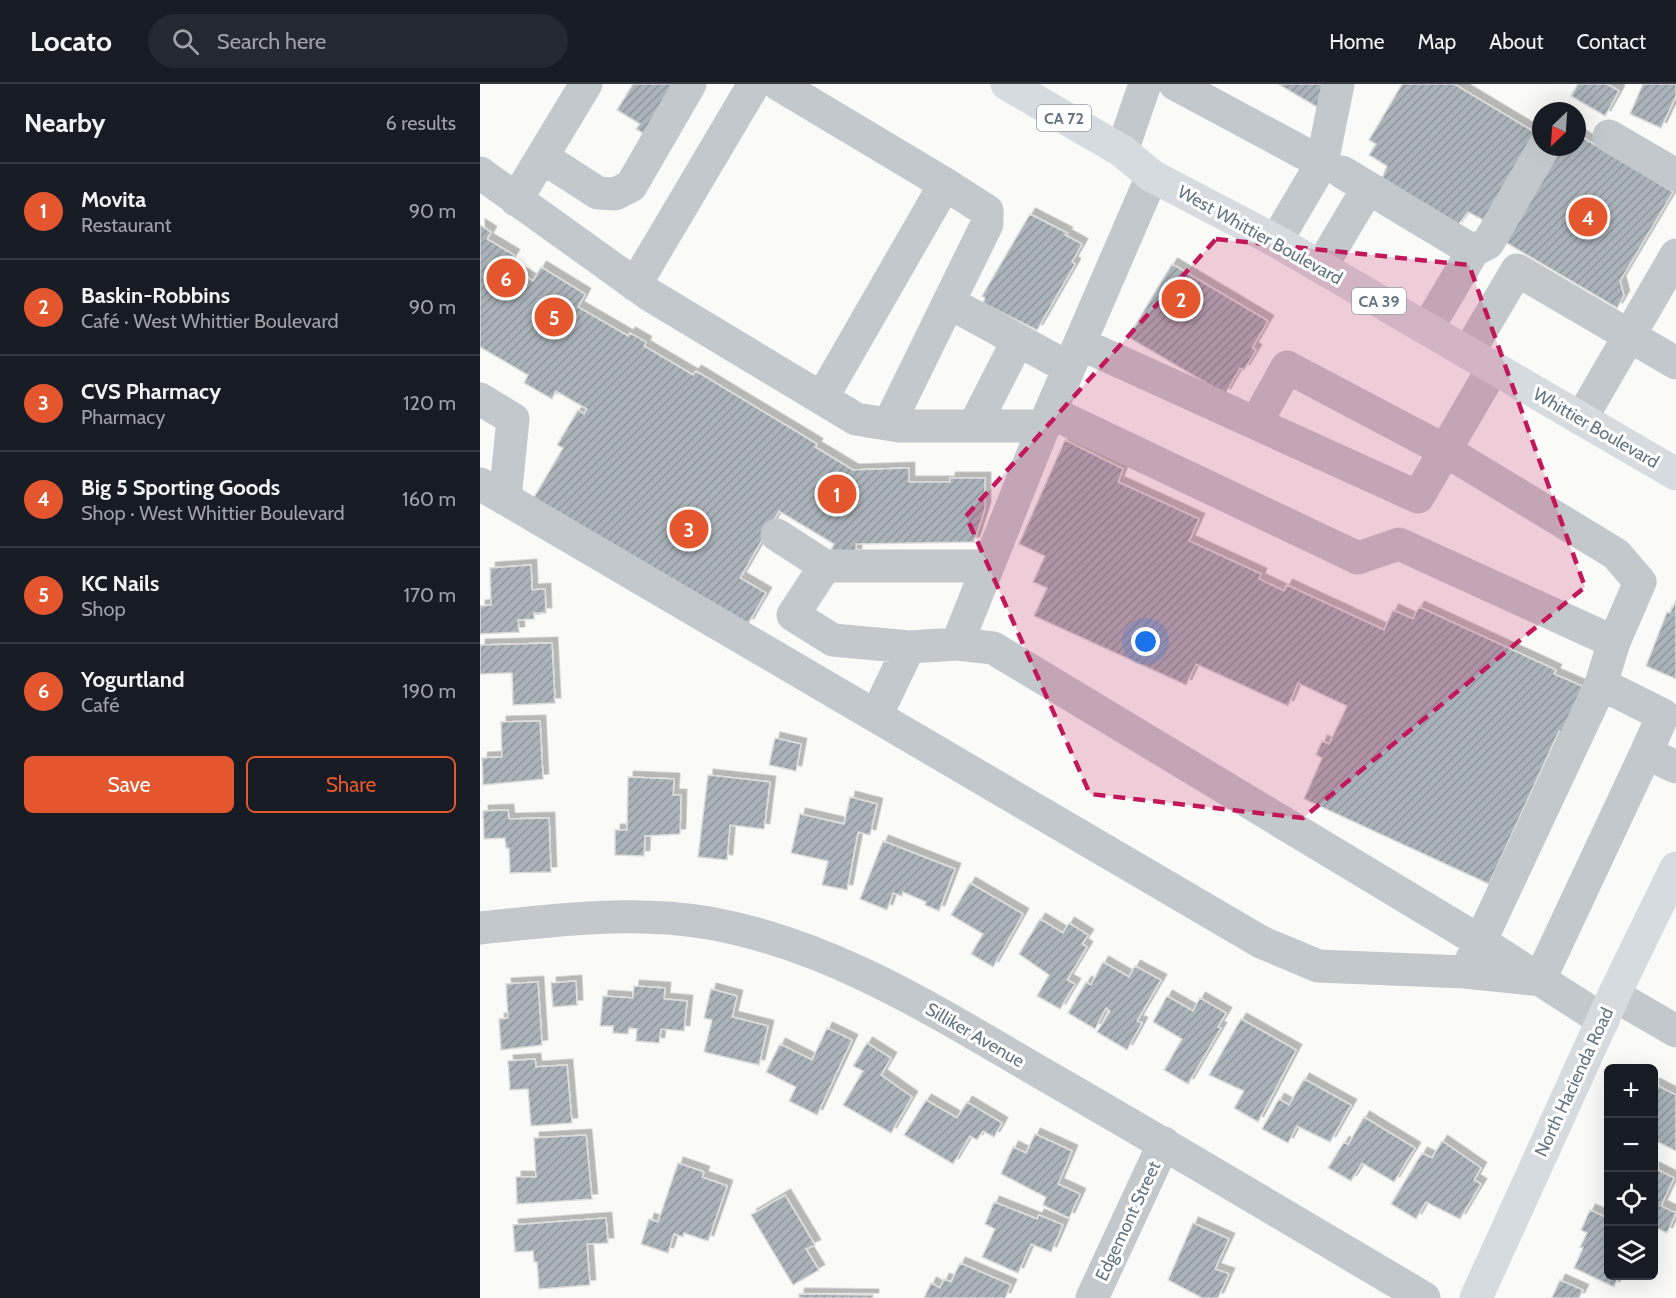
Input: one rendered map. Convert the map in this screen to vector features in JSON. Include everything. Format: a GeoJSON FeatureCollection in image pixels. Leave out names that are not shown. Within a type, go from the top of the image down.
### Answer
{"type":"FeatureCollection","features":[{"type":"Feature","properties":{"kind":"main road","name":"West Whittier Boulevard"},"geometry":{"type":"LineString","coordinates":[[1007,84],[1122,151],[1152,176],[1276,241],[1492,367]]}},
{"type":"Feature","properties":{"kind":"main road","name":"Whittier Boulevard"},"geometry":{"type":"LineString","coordinates":[[1492,367],[1676,474]]}},
{"type":"Feature","properties":{"kind":"main road","name":"North Hacienda Road"},"geometry":{"type":"LineString","coordinates":[[1476,1298],[1608,1007],[1676,868]]}},
{"type":"Feature","properties":{"kind":"street"},"geometry":{"type":"LineString","coordinates":[[516,200],[586,84]]}},
{"type":"Feature","properties":{"kind":"street"},"geometry":{"type":"LineString","coordinates":[[542,156],[598,193],[615,194],[631,186],[690,84]]}},
{"type":"Feature","properties":{"kind":"street"},"geometry":{"type":"LineString","coordinates":[[635,285],[754,84]]}},
{"type":"Feature","properties":{"kind":"street"},"geometry":{"type":"LineString","coordinates":[[778,84],[987,211],[982,238],[889,424]]}},
{"type":"Feature","properties":{"kind":"street"},"geometry":{"type":"LineString","coordinates":[[1122,151],[1145,84]]}},
{"type":"Feature","properties":{"kind":"street"},"geometry":{"type":"LineString","coordinates":[[1174,84],[1344,174],[1473,251]]}},
{"type":"Feature","properties":{"kind":"street"},"geometry":{"type":"LineString","coordinates":[[1321,267],[1344,174],[1338,84]]}},
{"type":"Feature","properties":{"kind":"street"},"geometry":{"type":"LineString","coordinates":[[1609,136],[1676,176]]}},
{"type":"Feature","properties":{"kind":"street"},"geometry":{"type":"LineString","coordinates":[[1427,329],[1473,251],[1488,243],[1539,156]]}},
{"type":"Feature","properties":{"kind":"street"},"geometry":{"type":"LineString","coordinates":[[480,174],[635,285],[856,419],[889,424],[974,426],[1047,419],[1358,558],[1399,544],[1614,642]]}},
{"type":"Feature","properties":{"kind":"street"},"geometry":{"type":"LineString","coordinates":[[1276,241],[1344,174]]}},
{"type":"Feature","properties":{"kind":"street"},"geometry":{"type":"LineString","coordinates":[[957,645],[1047,419],[1152,176]]}},
{"type":"Feature","properties":{"kind":"street"},"geometry":{"type":"LineString","coordinates":[[822,398],[945,184]]}},
{"type":"Feature","properties":{"kind":"street"},"geometry":{"type":"LineString","coordinates":[[1591,425],[1629,337],[1676,255]]}},
{"type":"Feature","properties":{"kind":"street"},"geometry":{"type":"LineString","coordinates":[[1399,544],[1418,497],[1492,367],[1517,270],[1676,363]]}},
{"type":"Feature","properties":{"kind":"street"},"geometry":{"type":"LineString","coordinates":[[950,303],[1018,340],[1075,356],[1256,423],[1418,497]]}},
{"type":"Feature","properties":{"kind":"street"},"geometry":{"type":"LineString","coordinates":[[974,426],[1018,340]]}},
{"type":"Feature","properties":{"kind":"street"},"geometry":{"type":"LineString","coordinates":[[1256,423],[1287,367],[1446,451],[1616,554],[1640,582],[1614,642],[1600,684],[1465,972]]}},
{"type":"Feature","properties":{"kind":"street"},"geometry":{"type":"LineString","coordinates":[[480,399],[513,419],[492,492],[1261,942],[1318,966],[1465,972],[1540,979]]}},
{"type":"Feature","properties":{"kind":"street"},"geometry":{"type":"LineString","coordinates":[[777,535],[825,566],[988,566]]}},
{"type":"Feature","properties":{"kind":"street"},"geometry":{"type":"LineString","coordinates":[[825,566],[793,615],[833,640],[909,647],[957,645],[993,648],[1540,979],[1608,1007],[1676,1031]]}},
{"type":"Feature","properties":{"kind":"street"},"geometry":{"type":"LineString","coordinates":[[876,716],[909,647]]}},
{"type":"Feature","properties":{"kind":"street"},"geometry":{"type":"LineString","coordinates":[[1540,979],[1663,715],[1600,684]]}},
{"type":"Feature","properties":{"kind":"street"},"geometry":{"type":"LineString","coordinates":[[1646,753],[1676,767]]}},
{"type":"Feature","properties":{"kind":"street","name":"Silliker Avenue"},"geometry":{"type":"LineString","coordinates":[[480,928],[588,917],[669,917],[763,935],[810,950],[921,1004],[1164,1143],[1424,1298]]}},
{"type":"Feature","properties":{"kind":"street","name":"Edgemont Street"},"geometry":{"type":"LineString","coordinates":[[1092,1298],[1164,1143]]}},
{"type":"Feature","properties":{"kind":"highlighted area"},"geometry":{"type":"Polygon","coordinates":[[[1216,239],[1469,265],[1585,587],[1303,818],[1090,794],[966,516],[1216,239]]]}},
{"type":"Feature","properties":{"kind":"building"},"geometry":{"type":"Polygon","coordinates":[[[633,84],[676,84],[644,134],[636,129],[640,124],[617,110],[633,84]]]}},
{"type":"Feature","properties":{"kind":"building"},"geometry":{"type":"Polygon","coordinates":[[[1278,84],[1328,84],[1322,110],[1278,84]]]}},
{"type":"Feature","properties":{"kind":"building"},"geometry":{"type":"Polygon","coordinates":[[[1402,84],[1454,84],[1532,131],[1532,150],[1487,222],[1468,212],[1456,227],[1381,181],[1387,166],[1369,155],[1376,144],[1369,140],[1402,84]]]}},
{"type":"Feature","properties":{"kind":"building"},"geometry":{"type":"Polygon","coordinates":[[[1578,84],[1607,84],[1619,91],[1605,116],[1586,105],[1586,102],[1571,96],[1578,84]]]}},
{"type":"Feature","properties":{"kind":"building"},"geometry":{"type":"Polygon","coordinates":[[[1643,84],[1676,84],[1676,96],[1661,128],[1630,114],[1643,84]]]}},
{"type":"Feature","properties":{"kind":"building"},"geometry":{"type":"Polygon","coordinates":[[[1586,139],[1673,192],[1620,281],[1624,296],[1617,308],[1505,242],[1555,156],[1586,156],[1586,139]]]}},
{"type":"Feature","properties":{"kind":"building"},"geometry":{"type":"Polygon","coordinates":[[[1030,214],[1067,233],[1065,235],[1082,244],[1072,262],[1075,264],[1037,330],[983,303],[985,298],[982,296],[1030,214]]]}},
{"type":"Feature","properties":{"kind":"building"},"geometry":{"type":"Polygon","coordinates":[[[480,225],[491,232],[487,239],[514,255],[507,265],[533,281],[541,267],[585,294],[578,307],[628,336],[630,333],[646,342],[644,346],[693,375],[696,371],[817,444],[815,447],[853,470],[909,468],[909,482],[950,482],[950,478],[985,478],[985,508],[974,542],[856,544],[856,554],[831,550],[834,544],[779,511],[740,578],[766,593],[748,624],[533,499],[563,448],[557,445],[578,410],[584,414],[587,409],[556,391],[552,399],[524,383],[528,375],[480,347],[480,225]]]}},
{"type":"Feature","properties":{"kind":"building"},"geometry":{"type":"Polygon","coordinates":[[[1172,264],[1268,321],[1252,348],[1256,350],[1244,370],[1240,368],[1225,394],[1128,337],[1172,264]]]}},
{"type":"Feature","properties":{"kind":"building"},"geometry":{"type":"Polygon","coordinates":[[[1065,440],[1123,469],[1118,482],[1199,519],[1189,541],[1261,574],[1259,579],[1284,591],[1287,585],[1384,630],[1393,610],[1413,619],[1419,607],[1556,670],[1554,674],[1584,687],[1568,735],[1559,731],[1489,884],[1304,799],[1322,758],[1316,755],[1322,741],[1329,744],[1347,706],[1298,683],[1288,706],[1196,664],[1186,685],[1034,616],[1047,588],[1033,582],[1045,556],[1019,544],[1065,440]]]}},
{"type":"Feature","properties":{"kind":"building"},"geometry":{"type":"Polygon","coordinates":[[[531,565],[532,590],[545,589],[546,613],[534,613],[534,619],[518,620],[519,632],[480,634],[480,606],[491,605],[490,568],[531,565]]]}},
{"type":"Feature","properties":{"kind":"building"},"geometry":{"type":"Polygon","coordinates":[[[1676,600],[1676,679],[1646,666],[1667,612],[1670,613],[1676,600]]]}},
{"type":"Feature","properties":{"kind":"building"},"geometry":{"type":"Polygon","coordinates":[[[552,643],[555,703],[513,705],[512,673],[480,674],[480,645],[552,643]]]}},
{"type":"Feature","properties":{"kind":"building"},"geometry":{"type":"Polygon","coordinates":[[[540,721],[543,779],[483,785],[482,758],[502,757],[501,722],[540,721]]]}},
{"type":"Feature","properties":{"kind":"building"},"geometry":{"type":"Polygon","coordinates":[[[775,738],[801,744],[796,771],[769,765],[775,738]]]}},
{"type":"Feature","properties":{"kind":"building"},"geometry":{"type":"Polygon","coordinates":[[[708,775],[770,782],[764,829],[730,825],[727,860],[698,857],[708,775]]]}},
{"type":"Feature","properties":{"kind":"building"},"geometry":{"type":"Polygon","coordinates":[[[628,777],[674,779],[673,795],[681,795],[680,834],[645,836],[644,856],[615,855],[615,830],[627,830],[628,777]]]}},
{"type":"Feature","properties":{"kind":"building"},"geometry":{"type":"Polygon","coordinates":[[[850,797],[877,804],[870,835],[858,832],[847,890],[822,885],[828,861],[791,853],[800,814],[844,824],[850,797]]]}},
{"type":"Feature","properties":{"kind":"building"},"geometry":{"type":"Polygon","coordinates":[[[508,810],[509,819],[549,818],[551,872],[510,873],[509,848],[506,848],[505,838],[484,839],[483,811],[508,810]]]}},
{"type":"Feature","properties":{"kind":"building"},"geometry":{"type":"Polygon","coordinates":[[[883,841],[955,869],[939,911],[925,905],[926,902],[903,892],[902,896],[893,893],[887,910],[860,899],[883,841]]]}},
{"type":"Feature","properties":{"kind":"building"},"geometry":{"type":"Polygon","coordinates":[[[970,883],[1023,914],[993,967],[971,954],[983,934],[951,915],[970,883]]]}},
{"type":"Feature","properties":{"kind":"building"},"geometry":{"type":"Polygon","coordinates":[[[1040,919],[1063,933],[1069,923],[1088,935],[1082,944],[1087,947],[1067,980],[1075,984],[1060,1009],[1037,996],[1049,975],[1019,954],[1040,919]]]}},
{"type":"Feature","properties":{"kind":"building"},"geometry":{"type":"Polygon","coordinates":[[[1103,962],[1129,977],[1135,966],[1161,980],[1137,1021],[1142,1023],[1127,1050],[1097,1032],[1110,1011],[1106,1008],[1095,1029],[1068,1013],[1086,982],[1091,985],[1103,962]]]}},
{"type":"Feature","properties":{"kind":"building"},"geometry":{"type":"Polygon","coordinates":[[[576,981],[577,1005],[553,1007],[551,983],[576,981]]]}},
{"type":"Feature","properties":{"kind":"building"},"geometry":{"type":"Polygon","coordinates":[[[538,982],[542,1045],[501,1050],[499,1019],[508,1018],[506,984],[538,982]]]}},
{"type":"Feature","properties":{"kind":"building"},"geometry":{"type":"Polygon","coordinates":[[[634,986],[665,988],[664,999],[687,1001],[684,1031],[661,1029],[659,1043],[636,1041],[637,1029],[629,1028],[628,1034],[613,1033],[613,1026],[600,1026],[603,996],[633,998],[634,986]]]}},
{"type":"Feature","properties":{"kind":"building"},"geometry":{"type":"Polygon","coordinates":[[[711,989],[737,996],[732,1017],[768,1026],[759,1065],[704,1052],[712,1020],[704,1018],[711,989]]]}},
{"type":"Feature","properties":{"kind":"building"},"geometry":{"type":"Polygon","coordinates":[[[1167,996],[1193,1011],[1200,998],[1226,1013],[1218,1027],[1221,1028],[1188,1084],[1164,1070],[1182,1039],[1153,1022],[1167,996]]]}},
{"type":"Feature","properties":{"kind":"building"},"geometry":{"type":"Polygon","coordinates":[[[1241,1019],[1296,1050],[1258,1122],[1234,1108],[1244,1091],[1209,1075],[1241,1019]]]}},
{"type":"Feature","properties":{"kind":"building"},"geometry":{"type":"Polygon","coordinates":[[[827,1028],[852,1040],[817,1115],[789,1101],[796,1087],[766,1072],[780,1044],[812,1060],[827,1028]]]}},
{"type":"Feature","properties":{"kind":"building"},"geometry":{"type":"Polygon","coordinates":[[[867,1043],[891,1058],[881,1075],[912,1097],[891,1133],[843,1105],[863,1071],[853,1066],[867,1043]]]}},
{"type":"Feature","properties":{"kind":"building"},"geometry":{"type":"Polygon","coordinates":[[[535,1059],[536,1067],[567,1065],[572,1123],[531,1126],[528,1089],[510,1090],[508,1061],[535,1059]]]}},
{"type":"Feature","properties":{"kind":"building"},"geometry":{"type":"Polygon","coordinates":[[[1304,1079],[1351,1105],[1330,1142],[1297,1126],[1288,1143],[1262,1129],[1279,1099],[1289,1105],[1304,1079]]]}},
{"type":"Feature","properties":{"kind":"building"},"geometry":{"type":"Polygon","coordinates":[[[1658,1086],[1676,1095],[1676,1151],[1658,1142],[1658,1086]]]}},
{"type":"Feature","properties":{"kind":"building"},"geometry":{"type":"Polygon","coordinates":[[[926,1100],[957,1118],[967,1102],[1002,1123],[994,1137],[983,1131],[977,1140],[970,1136],[953,1164],[904,1135],[926,1100]]]}},
{"type":"Feature","properties":{"kind":"building"},"geometry":{"type":"Polygon","coordinates":[[[1364,1117],[1415,1148],[1394,1182],[1362,1163],[1351,1181],[1328,1168],[1344,1142],[1348,1145],[1364,1117]]]}},
{"type":"Feature","properties":{"kind":"building"},"geometry":{"type":"Polygon","coordinates":[[[1035,1134],[1072,1151],[1058,1184],[1080,1194],[1069,1218],[1043,1205],[1046,1197],[1001,1174],[1013,1147],[1026,1153],[1035,1134]]]}},
{"type":"Feature","properties":{"kind":"building"},"geometry":{"type":"Polygon","coordinates":[[[586,1135],[592,1199],[517,1204],[516,1177],[536,1177],[534,1138],[586,1135]]]}},
{"type":"Feature","properties":{"kind":"building"},"geometry":{"type":"Polygon","coordinates":[[[1442,1141],[1481,1168],[1474,1180],[1481,1184],[1460,1219],[1426,1202],[1416,1219],[1391,1204],[1422,1153],[1432,1158],[1442,1141]]]}},
{"type":"Feature","properties":{"kind":"building"},"geometry":{"type":"Polygon","coordinates":[[[678,1163],[704,1172],[702,1177],[727,1186],[708,1241],[684,1233],[683,1237],[674,1234],[668,1253],[641,1244],[649,1219],[658,1222],[678,1163]]]}},
{"type":"Feature","properties":{"kind":"building"},"geometry":{"type":"Polygon","coordinates":[[[1658,1170],[1674,1178],[1661,1206],[1676,1213],[1667,1233],[1658,1229],[1658,1170]]]}},
{"type":"Feature","properties":{"kind":"building"},"geometry":{"type":"Polygon","coordinates":[[[785,1195],[815,1245],[806,1249],[819,1270],[793,1285],[751,1215],[785,1195]]]}},
{"type":"Feature","properties":{"kind":"building"},"geometry":{"type":"Polygon","coordinates":[[[994,1202],[1037,1219],[1039,1215],[1063,1225],[1051,1252],[1031,1244],[1018,1273],[982,1257],[995,1229],[985,1224],[994,1202]]]}},
{"type":"Feature","properties":{"kind":"building"},"geometry":{"type":"Polygon","coordinates":[[[1590,1210],[1604,1216],[1604,1280],[1617,1280],[1614,1287],[1574,1268],[1587,1233],[1581,1230],[1590,1210]]]}},
{"type":"Feature","properties":{"kind":"building"},"geometry":{"type":"Polygon","coordinates":[[[606,1218],[608,1243],[587,1244],[590,1285],[539,1289],[537,1262],[534,1262],[533,1251],[515,1252],[513,1225],[606,1218]]]}},
{"type":"Feature","properties":{"kind":"building"},"geometry":{"type":"Polygon","coordinates":[[[1193,1223],[1229,1239],[1215,1269],[1229,1274],[1218,1298],[1202,1298],[1168,1280],[1193,1223]]]}},
{"type":"Feature","properties":{"kind":"building"},"geometry":{"type":"Polygon","coordinates":[[[960,1263],[1011,1285],[1005,1298],[924,1298],[931,1283],[940,1288],[944,1279],[951,1282],[960,1263]]]}},
{"type":"Feature","properties":{"kind":"building"},"geometry":{"type":"Polygon","coordinates":[[[1560,1280],[1583,1290],[1579,1298],[1552,1298],[1560,1280]]]}},
{"type":"Feature","properties":{"kind":"building"},"geometry":{"type":"Polygon","coordinates":[[[799,1294],[873,1295],[873,1298],[799,1298],[799,1294]]]}},
{"type":"Feature","properties":{"kind":"place","name":"Big 5 Sporting Goods"},"geometry":{"type":"Point","coordinates":[1588,217]}},
{"type":"Feature","properties":{"kind":"place","name":"Yogurtland"},"geometry":{"type":"Point","coordinates":[506,278]}},
{"type":"Feature","properties":{"kind":"place","name":"Baskin-Robbins"},"geometry":{"type":"Point","coordinates":[1181,299]}},
{"type":"Feature","properties":{"kind":"place","name":"KC Nails"},"geometry":{"type":"Point","coordinates":[554,317]}},
{"type":"Feature","properties":{"kind":"place","name":"Movita"},"geometry":{"type":"Point","coordinates":[837,494]}},
{"type":"Feature","properties":{"kind":"place","name":"CVS Pharmacy"},"geometry":{"type":"Point","coordinates":[689,529]}}]}
